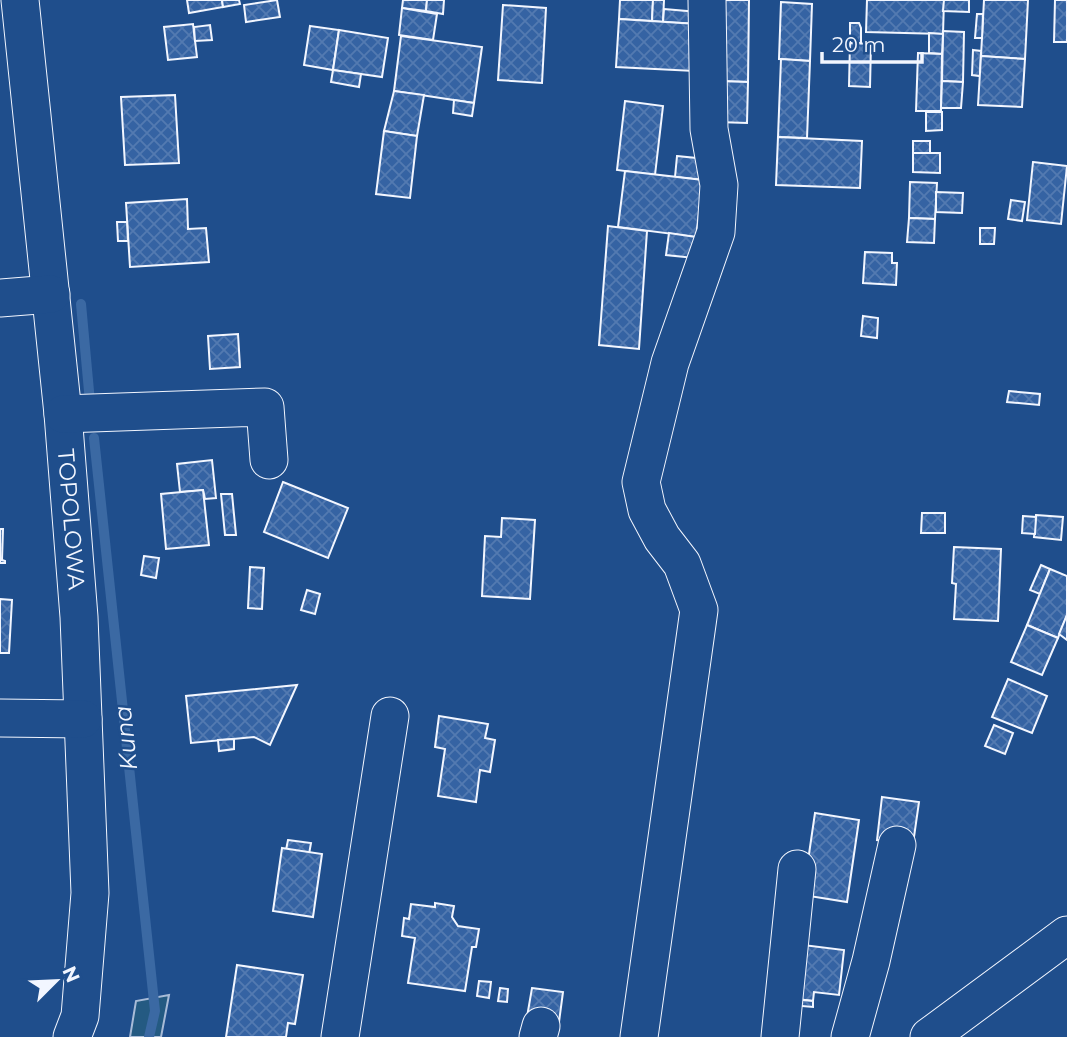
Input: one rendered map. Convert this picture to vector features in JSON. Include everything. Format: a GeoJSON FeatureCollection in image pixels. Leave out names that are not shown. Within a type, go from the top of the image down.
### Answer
{"type":"FeatureCollection","features":[{"type":"Feature","properties":{"kind":"street","name":"TOPOLOWA"},"geometry":{"type":"LineString","coordinates":[[20,0],[63,414],[79,617],[90,893],[80,1016],[72,1037]]}},
{"type":"Feature","properties":{"kind":"street"},"geometry":{"type":"LineString","coordinates":[[639,1037],[699,610],[682,564],[662,538],[648,510],[641,482],[670,363],[716,232],[719,186],[709,119],[707,0]]}},
{"type":"Feature","properties":{"kind":"street"},"geometry":{"type":"LineString","coordinates":[[0,298],[51,294]]}},
{"type":"Feature","properties":{"kind":"street"},"geometry":{"type":"LineString","coordinates":[[63,414],[265,407],[269,460]]}},
{"type":"Feature","properties":{"kind":"street"},"geometry":{"type":"LineString","coordinates":[[340,1037],[390,716]]}},
{"type":"Feature","properties":{"kind":"street"},"geometry":{"type":"LineString","coordinates":[[0,718],[83,719]]}},
{"type":"Feature","properties":{"kind":"street"},"geometry":{"type":"LineString","coordinates":[[850,1037],[871,961],[897,845]]}},
{"type":"Feature","properties":{"kind":"street"},"geometry":{"type":"LineString","coordinates":[[780,1037],[797,869]]}},
{"type":"Feature","properties":{"kind":"street"},"geometry":{"type":"LineString","coordinates":[[929,1037],[1067,935]]}},
{"type":"Feature","properties":{"kind":"shaded area"},"geometry":{"type":"Polygon","coordinates":[[[169,995],[161,1037],[130,1037],[136,1001],[169,995]]]}},
{"type":"Feature","properties":{"kind":"building"},"geometry":{"type":"Polygon","coordinates":[[[187,0],[222,0],[223,7],[189,13],[187,0]]]}},
{"type":"Feature","properties":{"kind":"building"},"geometry":{"type":"Polygon","coordinates":[[[222,0],[239,0],[240,4],[223,7],[222,0]]]}},
{"type":"Feature","properties":{"kind":"building"},"geometry":{"type":"Polygon","coordinates":[[[277,0],[280,17],[246,22],[244,5],[277,0]]]}},
{"type":"Feature","properties":{"kind":"building"},"geometry":{"type":"Polygon","coordinates":[[[403,0],[427,0],[426,11],[402,8],[403,0]]]}},
{"type":"Feature","properties":{"kind":"building"},"geometry":{"type":"Polygon","coordinates":[[[427,0],[444,0],[443,14],[426,11],[427,0]]]}},
{"type":"Feature","properties":{"kind":"building"},"geometry":{"type":"Polygon","coordinates":[[[620,0],[653,0],[652,21],[619,19],[620,0]]]}},
{"type":"Feature","properties":{"kind":"building"},"geometry":{"type":"Polygon","coordinates":[[[653,0],[664,0],[663,22],[652,21],[653,0]]]}},
{"type":"Feature","properties":{"kind":"building"},"geometry":{"type":"Polygon","coordinates":[[[720,0],[749,0],[748,82],[718,81],[720,0]]]}},
{"type":"Feature","properties":{"kind":"building"},"geometry":{"type":"Polygon","coordinates":[[[867,0],[944,0],[943,34],[866,32],[867,0]]]}},
{"type":"Feature","properties":{"kind":"building"},"geometry":{"type":"Polygon","coordinates":[[[944,0],[969,0],[969,12],[943,11],[944,0]]]}},
{"type":"Feature","properties":{"kind":"building"},"geometry":{"type":"Polygon","coordinates":[[[984,0],[1028,0],[1025,59],[981,56],[984,0]]]}},
{"type":"Feature","properties":{"kind":"building"},"geometry":{"type":"Polygon","coordinates":[[[1055,0],[1067,0],[1067,42],[1054,42],[1055,0]]]}},
{"type":"Feature","properties":{"kind":"building"},"geometry":{"type":"Polygon","coordinates":[[[781,2],[812,4],[810,61],[779,59],[781,2]]]}},
{"type":"Feature","properties":{"kind":"building"},"geometry":{"type":"Polygon","coordinates":[[[503,5],[546,8],[542,83],[498,80],[503,5]]]}},
{"type":"Feature","properties":{"kind":"building"},"geometry":{"type":"Polygon","coordinates":[[[402,8],[437,14],[433,40],[399,35],[402,8]]]}},
{"type":"Feature","properties":{"kind":"building"},"geometry":{"type":"Polygon","coordinates":[[[664,9],[698,12],[697,24],[663,22],[664,9]]]}},
{"type":"Feature","properties":{"kind":"building"},"geometry":{"type":"Polygon","coordinates":[[[977,14],[983,14],[982,38],[975,38],[977,14]]]}},
{"type":"Feature","properties":{"kind":"building"},"geometry":{"type":"Polygon","coordinates":[[[619,19],[697,24],[694,71],[616,67],[619,19]]]}},
{"type":"Feature","properties":{"kind":"building"},"geometry":{"type":"Polygon","coordinates":[[[850,23],[859,23],[861,43],[850,43],[850,23]]]}},
{"type":"Feature","properties":{"kind":"building"},"geometry":{"type":"Polygon","coordinates":[[[193,24],[197,57],[168,60],[164,27],[193,24]]]}},
{"type":"Feature","properties":{"kind":"building"},"geometry":{"type":"Polygon","coordinates":[[[210,25],[212,40],[195,41],[194,27],[210,25]]]}},
{"type":"Feature","properties":{"kind":"building"},"geometry":{"type":"Polygon","coordinates":[[[310,26],[339,30],[333,70],[304,65],[310,26]]]}},
{"type":"Feature","properties":{"kind":"building"},"geometry":{"type":"Polygon","coordinates":[[[339,30],[388,38],[382,77],[333,70],[339,30]]]}},
{"type":"Feature","properties":{"kind":"building"},"geometry":{"type":"Polygon","coordinates":[[[943,31],[964,32],[963,82],[942,81],[943,31]]]}},
{"type":"Feature","properties":{"kind":"building"},"geometry":{"type":"Polygon","coordinates":[[[929,33],[943,34],[942,54],[929,53],[929,33]]]}},
{"type":"Feature","properties":{"kind":"building"},"geometry":{"type":"Polygon","coordinates":[[[401,36],[482,47],[474,103],[394,91],[401,36]]]}},
{"type":"Feature","properties":{"kind":"building"},"geometry":{"type":"Polygon","coordinates":[[[850,43],[871,44],[870,87],[849,86],[850,43]]]}},
{"type":"Feature","properties":{"kind":"building"},"geometry":{"type":"Polygon","coordinates":[[[973,50],[981,51],[980,76],[972,75],[973,50]]]}},
{"type":"Feature","properties":{"kind":"building"},"geometry":{"type":"Polygon","coordinates":[[[918,53],[942,54],[941,111],[916,111],[918,53]]]}},
{"type":"Feature","properties":{"kind":"building"},"geometry":{"type":"Polygon","coordinates":[[[981,56],[1025,59],[1022,107],[978,105],[981,56]]]}},
{"type":"Feature","properties":{"kind":"building"},"geometry":{"type":"Polygon","coordinates":[[[781,59],[810,61],[807,138],[778,137],[781,59]]]}},
{"type":"Feature","properties":{"kind":"building"},"geometry":{"type":"Polygon","coordinates":[[[333,70],[361,74],[359,87],[331,82],[333,70]]]}},
{"type":"Feature","properties":{"kind":"building"},"geometry":{"type":"Polygon","coordinates":[[[718,81],[748,82],[747,123],[718,122],[718,81]]]}},
{"type":"Feature","properties":{"kind":"building"},"geometry":{"type":"Polygon","coordinates":[[[942,81],[963,82],[961,108],[941,108],[942,81]]]}},
{"type":"Feature","properties":{"kind":"building"},"geometry":{"type":"Polygon","coordinates":[[[394,91],[424,95],[417,136],[384,131],[394,91]]]}},
{"type":"Feature","properties":{"kind":"building"},"geometry":{"type":"Polygon","coordinates":[[[175,95],[179,163],[125,165],[121,97],[175,95]]]}},
{"type":"Feature","properties":{"kind":"building"},"geometry":{"type":"Polygon","coordinates":[[[454,100],[474,103],[472,116],[453,113],[454,100]]]}},
{"type":"Feature","properties":{"kind":"building"},"geometry":{"type":"Polygon","coordinates":[[[625,101],[663,106],[655,175],[617,170],[625,101]]]}},
{"type":"Feature","properties":{"kind":"building"},"geometry":{"type":"Polygon","coordinates":[[[926,112],[942,112],[942,130],[926,131],[926,112]]]}},
{"type":"Feature","properties":{"kind":"building"},"geometry":{"type":"Polygon","coordinates":[[[384,131],[417,136],[410,198],[376,194],[384,131]]]}},
{"type":"Feature","properties":{"kind":"building"},"geometry":{"type":"Polygon","coordinates":[[[778,137],[862,141],[860,188],[776,185],[778,137]]]}},
{"type":"Feature","properties":{"kind":"building"},"geometry":{"type":"Polygon","coordinates":[[[913,141],[930,141],[930,153],[913,153],[913,141]]]}},
{"type":"Feature","properties":{"kind":"building"},"geometry":{"type":"Polygon","coordinates":[[[913,153],[940,153],[940,173],[913,172],[913,153]]]}},
{"type":"Feature","properties":{"kind":"building"},"geometry":{"type":"Polygon","coordinates":[[[677,156],[706,159],[703,180],[675,177],[677,156]]]}},
{"type":"Feature","properties":{"kind":"building"},"geometry":{"type":"Polygon","coordinates":[[[1033,162],[1067,166],[1061,224],[1027,220],[1033,162]]]}},
{"type":"Feature","properties":{"kind":"building"},"geometry":{"type":"Polygon","coordinates":[[[625,171],[703,180],[696,237],[618,227],[625,171]]]}},
{"type":"Feature","properties":{"kind":"building"},"geometry":{"type":"Polygon","coordinates":[[[910,182],[937,183],[935,219],[909,218],[910,182]]]}},
{"type":"Feature","properties":{"kind":"building"},"geometry":{"type":"Polygon","coordinates":[[[936,192],[963,193],[962,213],[936,212],[936,192]]]}},
{"type":"Feature","properties":{"kind":"building"},"geometry":{"type":"Polygon","coordinates":[[[187,199],[188,229],[206,228],[209,262],[130,267],[126,203],[187,199]]]}},
{"type":"Feature","properties":{"kind":"building"},"geometry":{"type":"Polygon","coordinates":[[[1011,200],[1025,202],[1022,221],[1008,219],[1011,200]]]}},
{"type":"Feature","properties":{"kind":"building"},"geometry":{"type":"Polygon","coordinates":[[[909,218],[935,219],[934,243],[907,242],[909,218]]]}},
{"type":"Feature","properties":{"kind":"building"},"geometry":{"type":"Polygon","coordinates":[[[117,222],[127,222],[128,241],[118,241],[117,222]]]}},
{"type":"Feature","properties":{"kind":"building"},"geometry":{"type":"Polygon","coordinates":[[[608,226],[647,231],[639,349],[599,345],[608,226]]]}},
{"type":"Feature","properties":{"kind":"building"},"geometry":{"type":"Polygon","coordinates":[[[980,228],[995,228],[994,244],[980,244],[980,228]]]}},
{"type":"Feature","properties":{"kind":"building"},"geometry":{"type":"Polygon","coordinates":[[[669,233],[696,237],[694,258],[666,255],[669,233]]]}},
{"type":"Feature","properties":{"kind":"building"},"geometry":{"type":"Polygon","coordinates":[[[865,252],[892,253],[892,263],[897,263],[896,285],[863,283],[865,252]]]}},
{"type":"Feature","properties":{"kind":"building"},"geometry":{"type":"Polygon","coordinates":[[[863,316],[878,318],[877,338],[861,336],[863,316]]]}},
{"type":"Feature","properties":{"kind":"building"},"geometry":{"type":"Polygon","coordinates":[[[238,334],[240,367],[210,369],[208,336],[238,334]]]}},
{"type":"Feature","properties":{"kind":"building"},"geometry":{"type":"Polygon","coordinates":[[[1009,391],[1040,394],[1039,405],[1007,402],[1009,391]]]}},
{"type":"Feature","properties":{"kind":"building"},"geometry":{"type":"Polygon","coordinates":[[[212,460],[216,498],[205,499],[203,490],[180,492],[177,464],[212,460]]]}},
{"type":"Feature","properties":{"kind":"building"},"geometry":{"type":"Polygon","coordinates":[[[283,482],[348,508],[328,558],[264,532],[283,482]]]}},
{"type":"Feature","properties":{"kind":"building"},"geometry":{"type":"Polygon","coordinates":[[[203,490],[209,545],[166,549],[161,494],[203,490]]]}},
{"type":"Feature","properties":{"kind":"building"},"geometry":{"type":"Polygon","coordinates":[[[221,494],[232,494],[236,535],[225,535],[221,494]]]}},
{"type":"Feature","properties":{"kind":"building"},"geometry":{"type":"Polygon","coordinates":[[[922,513],[945,513],[945,533],[921,533],[922,513]]]}},
{"type":"Feature","properties":{"kind":"building"},"geometry":{"type":"Polygon","coordinates":[[[1036,515],[1063,517],[1061,540],[1034,537],[1036,515]]]}},
{"type":"Feature","properties":{"kind":"building"},"geometry":{"type":"Polygon","coordinates":[[[1023,516],[1036,517],[1035,534],[1022,533],[1023,516]]]}},
{"type":"Feature","properties":{"kind":"building"},"geometry":{"type":"Polygon","coordinates":[[[502,518],[535,520],[530,599],[482,596],[485,536],[501,537],[502,518]]]}},
{"type":"Feature","properties":{"kind":"building"},"geometry":{"type":"Polygon","coordinates":[[[0,529],[3,529],[2,560],[5,563],[0,563],[0,529]]]}},
{"type":"Feature","properties":{"kind":"building"},"geometry":{"type":"Polygon","coordinates":[[[954,547],[1001,549],[998,621],[954,619],[954,547]]]}},
{"type":"Feature","properties":{"kind":"building"},"geometry":{"type":"Polygon","coordinates":[[[144,556],[159,558],[156,578],[141,575],[144,556]]]}},
{"type":"Feature","properties":{"kind":"building"},"geometry":{"type":"Polygon","coordinates":[[[1041,565],[1050,569],[1040,594],[1030,590],[1041,565]]]}},
{"type":"Feature","properties":{"kind":"building"},"geometry":{"type":"Polygon","coordinates":[[[250,567],[264,568],[262,609],[248,608],[250,567]]]}},
{"type":"Feature","properties":{"kind":"building"},"geometry":{"type":"Polygon","coordinates":[[[1050,569],[1067,576],[1067,615],[1058,638],[1027,625],[1050,569]]]}},
{"type":"Feature","properties":{"kind":"building"},"geometry":{"type":"Polygon","coordinates":[[[307,590],[320,594],[315,614],[301,610],[307,590]]]}},
{"type":"Feature","properties":{"kind":"building"},"geometry":{"type":"Polygon","coordinates":[[[0,599],[12,600],[9,653],[0,653],[0,599]]]}},
{"type":"Feature","properties":{"kind":"building"},"geometry":{"type":"Polygon","coordinates":[[[1067,615],[1067,640],[1059,634],[1067,615]]]}},
{"type":"Feature","properties":{"kind":"building"},"geometry":{"type":"Polygon","coordinates":[[[1027,625],[1058,638],[1042,675],[1011,662],[1027,625]]]}},
{"type":"Feature","properties":{"kind":"building"},"geometry":{"type":"Polygon","coordinates":[[[1008,679],[1047,696],[1032,733],[992,717],[1008,679]]]}},
{"type":"Feature","properties":{"kind":"building"},"geometry":{"type":"Polygon","coordinates":[[[297,685],[270,745],[254,737],[191,743],[186,696],[297,685]]]}},
{"type":"Feature","properties":{"kind":"building"},"geometry":{"type":"Polygon","coordinates":[[[439,716],[488,724],[485,738],[495,740],[490,772],[480,770],[476,802],[438,796],[445,749],[435,747],[439,716]]]}},
{"type":"Feature","properties":{"kind":"building"},"geometry":{"type":"Polygon","coordinates":[[[994,725],[1013,733],[1005,754],[985,746],[994,725]]]}},
{"type":"Feature","properties":{"kind":"building"},"geometry":{"type":"Polygon","coordinates":[[[234,739],[234,749],[219,751],[218,740],[234,739]]]}},
{"type":"Feature","properties":{"kind":"building"},"geometry":{"type":"Polygon","coordinates":[[[882,797],[919,802],[913,844],[877,840],[882,797]]]}},
{"type":"Feature","properties":{"kind":"building"},"geometry":{"type":"Polygon","coordinates":[[[815,813],[859,820],[847,902],[803,895],[815,813]]]}},
{"type":"Feature","properties":{"kind":"building"},"geometry":{"type":"Polygon","coordinates":[[[288,840],[311,843],[309,854],[286,850],[288,840]]]}},
{"type":"Feature","properties":{"kind":"building"},"geometry":{"type":"Polygon","coordinates":[[[282,848],[322,854],[313,917],[273,911],[282,848]]]}},
{"type":"Feature","properties":{"kind":"building"},"geometry":{"type":"Polygon","coordinates":[[[435,903],[454,906],[452,917],[458,926],[479,929],[476,947],[472,947],[465,991],[408,983],[415,938],[402,936],[404,918],[409,919],[411,904],[435,907],[435,903]]]}},
{"type":"Feature","properties":{"kind":"building"},"geometry":{"type":"Polygon","coordinates":[[[795,944],[844,950],[839,995],[814,992],[813,1001],[789,998],[795,944]]]}},
{"type":"Feature","properties":{"kind":"building"},"geometry":{"type":"Polygon","coordinates":[[[237,965],[303,975],[295,1024],[288,1023],[286,1037],[226,1037],[237,965]]]}},
{"type":"Feature","properties":{"kind":"building"},"geometry":{"type":"Polygon","coordinates":[[[479,981],[491,982],[489,998],[477,996],[479,981]]]}},
{"type":"Feature","properties":{"kind":"building"},"geometry":{"type":"Polygon","coordinates":[[[500,988],[508,989],[507,1002],[498,1001],[500,988]]]}},
{"type":"Feature","properties":{"kind":"building"},"geometry":{"type":"Polygon","coordinates":[[[532,988],[563,992],[559,1022],[527,1017],[532,988]]]}},
{"type":"Feature","properties":{"kind":"building"},"geometry":{"type":"Polygon","coordinates":[[[792,999],[813,1001],[813,1007],[791,1005],[792,999]]]}},
{"type":"Feature","properties":{"kind":"waterway","name":"Kuna"},"geometry":{"type":"LineString","coordinates":[[81,304],[90,402]]}},
{"type":"Feature","properties":{"kind":"waterway","name":"Kuna"},"geometry":{"type":"LineString","coordinates":[[94,438],[155,1011],[149,1037]]}}]}
